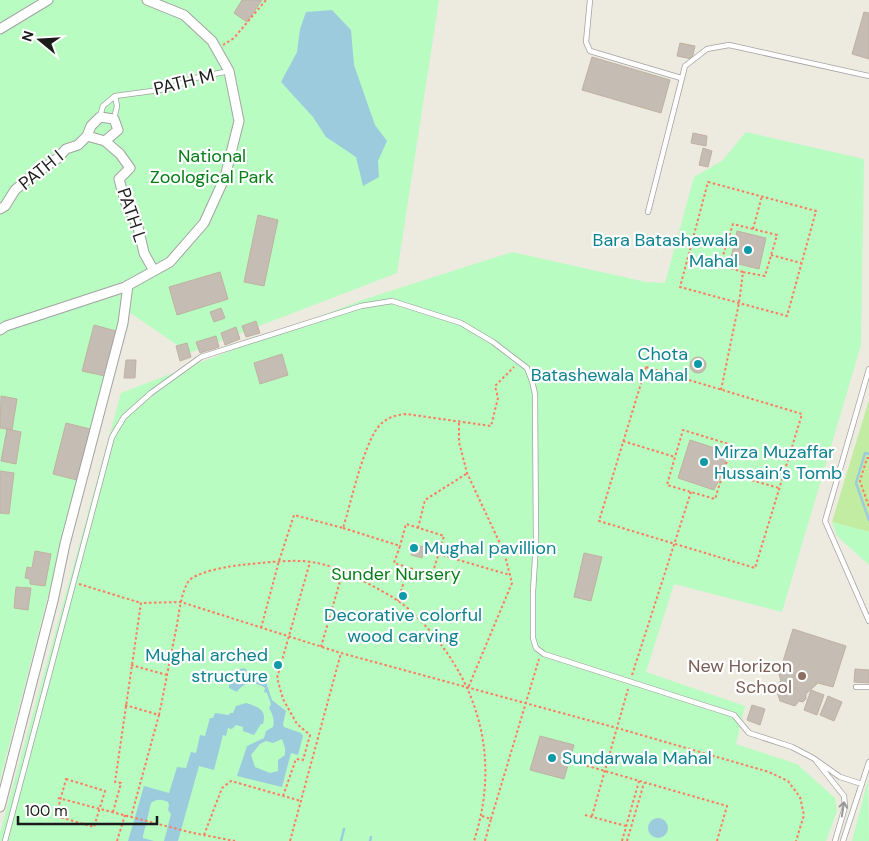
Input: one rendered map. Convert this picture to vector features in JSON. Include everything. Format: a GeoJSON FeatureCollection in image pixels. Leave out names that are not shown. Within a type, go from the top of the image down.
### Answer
{"type":"FeatureCollection","features":[{"type":"Feature","properties":{"kind":"street"},"geometry":{"type":"LineString","coordinates":[[0,29],[48,0]]}},
{"type":"Feature","properties":{"kind":"street"},"geometry":{"type":"LineString","coordinates":[[2,325],[128,285],[170,262],[204,222],[225,177],[239,121],[229,71],[212,41],[184,15],[147,0]]}},
{"type":"Feature","properties":{"kind":"street"},"geometry":{"type":"LineString","coordinates":[[87,136],[105,141],[118,130],[114,119],[100,117]]}},
{"type":"Feature","properties":{"kind":"street","name":"PATH I"},"geometry":{"type":"LineString","coordinates":[[0,209],[5,206],[15,190],[29,178],[58,158],[66,149],[78,145],[87,136],[91,126],[100,117]]}},
{"type":"Feature","properties":{"kind":"street","name":"PATH L"},"geometry":{"type":"LineString","coordinates":[[105,141],[120,154],[130,168],[120,180],[126,201],[138,227],[144,253],[154,271]]}},
{"type":"Feature","properties":{"kind":"street"},"geometry":{"type":"LineString","coordinates":[[0,807],[53,601],[65,544],[123,323],[128,285]]}},
{"type":"Feature","properties":{"kind":"lane"},"geometry":{"type":"LineString","coordinates":[[590,0],[586,42],[590,51],[681,78]]}},
{"type":"Feature","properties":{"kind":"lane"},"geometry":{"type":"LineString","coordinates":[[648,212],[685,66],[707,49],[729,45],[869,76]]}},
{"type":"Feature","properties":{"kind":"lane","name":"PATH M"},"geometry":{"type":"LineString","coordinates":[[115,96],[167,89],[195,78],[229,71]]}},
{"type":"Feature","properties":{"kind":"lane"},"geometry":{"type":"LineString","coordinates":[[100,117],[103,106],[115,96],[117,106],[114,119]]}},
{"type":"Feature","properties":{"kind":"lane"},"geometry":{"type":"LineString","coordinates":[[5,841],[112,436],[117,426],[124,417],[151,393],[201,357],[361,306],[392,301],[461,323],[493,342],[527,368],[535,394],[536,543],[533,638],[536,648],[544,654],[734,715],[749,733],[792,747],[813,758],[840,777],[862,784]]}},
{"type":"Feature","properties":{"kind":"lane"},"geometry":{"type":"LineString","coordinates":[[869,369],[824,521],[869,621]]}},
{"type":"Feature","properties":{"kind":"lane"},"geometry":{"type":"LineString","coordinates":[[856,687],[869,687]]}},
{"type":"Feature","properties":{"kind":"lane"},"geometry":{"type":"LineString","coordinates":[[813,758],[844,796],[845,807],[835,841]]}},
{"type":"Feature","properties":{"kind":"lane"},"geometry":{"type":"LineString","coordinates":[[843,841],[869,762]]}},
{"type":"Feature","properties":{"kind":"path"},"geometry":{"type":"LineString","coordinates":[[217,49],[234,38],[266,0]]}},
{"type":"Feature","properties":{"kind":"path"},"geometry":{"type":"LineString","coordinates":[[708,182],[816,211],[801,263],[787,316],[680,287],[708,182]]}},
{"type":"Feature","properties":{"kind":"path"},"geometry":{"type":"LineString","coordinates":[[753,229],[762,196]]}},
{"type":"Feature","properties":{"kind":"path"},"geometry":{"type":"LineString","coordinates":[[733,224],[777,235],[771,255],[765,276],[720,265],[733,224]]}},
{"type":"Feature","properties":{"kind":"path"},"geometry":{"type":"LineString","coordinates":[[771,255],[801,263]]}},
{"type":"Feature","properties":{"kind":"path"},"geometry":{"type":"LineString","coordinates":[[722,390],[743,272]]}},
{"type":"Feature","properties":{"kind":"path"},"geometry":{"type":"LineString","coordinates":[[343,528],[369,441],[379,426],[392,416],[406,414],[490,426],[498,398],[495,386],[519,362]]}},
{"type":"Feature","properties":{"kind":"path"},"geometry":{"type":"LineString","coordinates":[[646,366],[722,390],[802,414],[755,568],[599,521],[646,366]]}},
{"type":"Feature","properties":{"kind":"path"},"geometry":{"type":"LineString","coordinates":[[460,423],[459,442],[467,473],[504,552],[512,583],[468,688]]}},
{"type":"Feature","properties":{"kind":"path"},"geometry":{"type":"LineString","coordinates":[[683,430],[732,445],[723,472],[715,499],[666,485],[683,430]]}},
{"type":"Feature","properties":{"kind":"path"},"geometry":{"type":"LineString","coordinates":[[623,441],[675,457]]}},
{"type":"Feature","properties":{"kind":"path"},"geometry":{"type":"LineString","coordinates":[[869,458],[866,458],[860,481],[869,507]]}},
{"type":"Feature","properties":{"kind":"path"},"geometry":{"type":"LineString","coordinates":[[723,472],[779,488]]}},
{"type":"Feature","properties":{"kind":"path"},"geometry":{"type":"LineString","coordinates":[[418,528],[425,500],[467,473]]}},
{"type":"Feature","properties":{"kind":"path"},"geometry":{"type":"LineString","coordinates":[[592,816],[630,682],[692,492]]}},
{"type":"Feature","properties":{"kind":"path"},"geometry":{"type":"LineString","coordinates":[[261,628],[279,561],[294,515],[400,546]]}},
{"type":"Feature","properties":{"kind":"path"},"geometry":{"type":"LineString","coordinates":[[406,524],[418,528],[444,536],[432,575],[394,563],[406,524]]}},
{"type":"Feature","properties":{"kind":"path"},"geometry":{"type":"LineString","coordinates":[[438,554],[510,575]]}},
{"type":"Feature","properties":{"kind":"path"},"geometry":{"type":"LineString","coordinates":[[131,817],[159,715],[182,602],[188,582],[194,576],[231,566],[279,561],[310,562],[343,571],[398,601],[413,612],[445,649],[468,688],[478,715],[486,770],[482,816],[474,841]]}},
{"type":"Feature","properties":{"kind":"path"},"geometry":{"type":"LineString","coordinates":[[283,796],[296,759],[303,760],[310,735],[297,724],[283,699],[277,678],[310,562]]}},
{"type":"Feature","properties":{"kind":"path"},"geometry":{"type":"LineString","coordinates":[[398,601],[408,567]]}},
{"type":"Feature","properties":{"kind":"path"},"geometry":{"type":"LineString","coordinates":[[321,646],[343,571]]}},
{"type":"Feature","properties":{"kind":"path"},"geometry":{"type":"LineString","coordinates":[[74,582],[141,603],[182,602],[341,653],[617,728],[769,772],[788,781],[800,797],[804,815],[796,841]]}},
{"type":"Feature","properties":{"kind":"path"},"geometry":{"type":"LineString","coordinates":[[113,812],[121,783],[115,782],[141,603]]}},
{"type":"Feature","properties":{"kind":"path"},"geometry":{"type":"LineString","coordinates":[[485,841],[524,703],[541,652]]}},
{"type":"Feature","properties":{"kind":"path"},"geometry":{"type":"LineString","coordinates":[[290,841],[341,653]]}},
{"type":"Feature","properties":{"kind":"path"},"geometry":{"type":"LineString","coordinates":[[131,665],[167,675]]}},
{"type":"Feature","properties":{"kind":"path"},"geometry":{"type":"LineString","coordinates":[[125,705],[159,715]]}},
{"type":"Feature","properties":{"kind":"path"},"geometry":{"type":"LineString","coordinates":[[577,763],[727,806],[717,841]]}},
{"type":"Feature","properties":{"kind":"path"},"geometry":{"type":"LineString","coordinates":[[66,779],[105,791],[94,827],[56,816],[59,798],[66,779]]}},
{"type":"Feature","properties":{"kind":"path"},"geometry":{"type":"LineString","coordinates":[[204,835],[222,788],[231,781],[301,801]]}},
{"type":"Feature","properties":{"kind":"path"},"geometry":{"type":"LineString","coordinates":[[622,841],[639,781]]}},
{"type":"Feature","properties":{"kind":"path"},"geometry":{"type":"LineString","coordinates":[[627,841],[644,782]]}},
{"type":"Feature","properties":{"kind":"path"},"geometry":{"type":"LineString","coordinates":[[59,798],[181,830],[235,841]]}},
{"type":"Feature","properties":{"kind":"path"},"geometry":{"type":"LineString","coordinates":[[585,814],[626,826]]}},
{"type":"Feature","properties":{"kind":"path"},"geometry":{"type":"LineString","coordinates":[[117,841],[125,815]]}},
{"type":"Feature","properties":{"kind":"path"},"geometry":{"type":"LineString","coordinates":[[482,816],[491,819]]}},
{"type":"Feature","properties":{"kind":"green space","name":"National Zoological Park"},"geometry":{"type":"Polygon","coordinates":[[[0,0],[439,0],[397,273],[189,353],[123,308],[0,780],[0,0]]]}},
{"type":"Feature","properties":{"kind":"green space","name":"Sunder Nursery"},"geometry":{"type":"Polygon","coordinates":[[[746,132],[864,159],[861,345],[782,612],[674,584],[646,672],[745,706],[736,744],[797,764],[835,798],[837,811],[826,841],[0,841],[0,833],[121,393],[362,300],[512,252],[646,282],[665,283],[694,177],[722,161],[746,132]]]}},
{"type":"Feature","properties":{"kind":"green space"},"geometry":{"type":"Polygon","coordinates":[[[869,400],[869,532],[832,522],[869,400]]]}},
{"type":"Feature","properties":{"kind":"green space"},"geometry":{"type":"Polygon","coordinates":[[[832,522],[869,532],[869,565],[837,536],[832,522]]]}},
{"type":"Feature","properties":{"kind":"green space"},"geometry":{"type":"Polygon","coordinates":[[[868,780],[869,841],[852,841],[868,780]]]}},
{"type":"Feature","properties":{"kind":"water"},"geometry":{"type":"Polygon","coordinates":[[[332,10],[351,30],[354,65],[375,125],[387,141],[378,161],[379,177],[363,186],[356,157],[326,137],[313,117],[281,82],[297,52],[300,29],[306,12],[332,10]]]}},
{"type":"Feature","properties":{"kind":"water"},"geometry":{"type":"Polygon","coordinates":[[[243,668],[246,669],[248,679],[266,682],[272,700],[286,711],[284,727],[301,733],[303,736],[298,755],[291,753],[282,787],[237,776],[247,746],[264,738],[266,731],[273,727],[274,722],[269,708],[271,704],[267,693],[264,692],[265,688],[258,684],[246,684],[237,692],[229,688],[232,675],[243,668]],[[282,739],[273,743],[266,741],[260,744],[251,755],[255,767],[270,773],[278,771],[278,760],[285,755],[282,739]]]}},
{"type":"Feature","properties":{"kind":"water"},"geometry":{"type":"Polygon","coordinates":[[[246,703],[255,706],[263,712],[263,724],[261,724],[254,735],[243,731],[243,727],[236,725],[232,729],[228,728],[226,736],[223,735],[214,770],[199,766],[178,841],[164,841],[171,814],[168,810],[168,802],[159,800],[151,803],[143,836],[143,838],[154,841],[128,841],[144,786],[169,793],[177,767],[186,768],[191,752],[196,753],[200,735],[205,736],[210,718],[213,718],[215,713],[229,715],[233,713],[236,706],[246,703]]]}},
{"type":"Feature","properties":{"kind":"water"},"geometry":{"type":"Polygon","coordinates":[[[658,818],[665,821],[668,828],[665,835],[658,838],[651,835],[648,828],[651,821],[658,818]]]}},
{"type":"Feature","properties":{"kind":"building"},"geometry":{"type":"Polygon","coordinates":[[[242,0],[262,0],[247,22],[234,13],[242,0]]]}},
{"type":"Feature","properties":{"kind":"building"},"geometry":{"type":"Polygon","coordinates":[[[864,12],[869,13],[869,59],[852,54],[864,12]]]}},
{"type":"Feature","properties":{"kind":"building"},"geometry":{"type":"Polygon","coordinates":[[[680,43],[695,46],[692,59],[677,56],[680,43]]]}},
{"type":"Feature","properties":{"kind":"building"},"geometry":{"type":"Polygon","coordinates":[[[592,57],[670,80],[661,113],[582,90],[592,57]]]}},
{"type":"Feature","properties":{"kind":"building"},"geometry":{"type":"Polygon","coordinates":[[[693,133],[707,136],[706,146],[691,143],[693,133]]]}},
{"type":"Feature","properties":{"kind":"building"},"geometry":{"type":"Polygon","coordinates":[[[703,148],[712,151],[708,167],[699,165],[703,148]]]}},
{"type":"Feature","properties":{"kind":"building"},"geometry":{"type":"Polygon","coordinates":[[[258,215],[278,220],[264,286],[244,282],[258,215]]]}},
{"type":"Feature","properties":{"kind":"building","name":"Bara Batashewala Mahal"},"geometry":{"type":"Polygon","coordinates":[[[737,231],[766,238],[759,269],[730,262],[737,231]]]}},
{"type":"Feature","properties":{"kind":"building"},"geometry":{"type":"Polygon","coordinates":[[[220,272],[228,299],[177,315],[169,287],[220,272]]]}},
{"type":"Feature","properties":{"kind":"building"},"geometry":{"type":"Polygon","coordinates":[[[221,308],[225,318],[214,322],[210,312],[221,308]]]}},
{"type":"Feature","properties":{"kind":"building"},"geometry":{"type":"Polygon","coordinates":[[[256,321],[260,333],[246,337],[242,326],[256,321]]]}},
{"type":"Feature","properties":{"kind":"building"},"geometry":{"type":"Polygon","coordinates":[[[94,325],[116,331],[105,376],[82,371],[94,325]]]}},
{"type":"Feature","properties":{"kind":"building"},"geometry":{"type":"Polygon","coordinates":[[[236,327],[240,339],[225,345],[221,333],[236,327]]]}},
{"type":"Feature","properties":{"kind":"building"},"geometry":{"type":"Polygon","coordinates":[[[216,336],[219,347],[200,353],[196,342],[216,336]]]}},
{"type":"Feature","properties":{"kind":"building"},"geometry":{"type":"Polygon","coordinates":[[[187,343],[191,357],[180,361],[176,346],[187,343]]]}},
{"type":"Feature","properties":{"kind":"building"},"geometry":{"type":"Polygon","coordinates":[[[282,354],[288,375],[260,384],[254,363],[282,354]]]}},
{"type":"Feature","properties":{"kind":"building","name":"Chota Batashewala Mahal"},"geometry":{"type":"Polygon","coordinates":[[[695,357],[701,357],[706,362],[704,371],[695,373],[690,368],[690,362],[695,357]]]}},
{"type":"Feature","properties":{"kind":"building"},"geometry":{"type":"Polygon","coordinates":[[[126,360],[136,360],[135,378],[124,378],[126,360]]]}},
{"type":"Feature","properties":{"kind":"building"},"geometry":{"type":"Polygon","coordinates":[[[1,396],[17,399],[12,430],[0,428],[1,396]]]}},
{"type":"Feature","properties":{"kind":"building"},"geometry":{"type":"Polygon","coordinates":[[[66,423],[90,429],[77,480],[53,474],[66,423]]]}},
{"type":"Feature","properties":{"kind":"building"},"geometry":{"type":"Polygon","coordinates":[[[7,429],[21,432],[16,464],[1,461],[7,429]]]}},
{"type":"Feature","properties":{"kind":"building","name":"Mirza Muzaffar Hussain’s Tomb"},"geometry":{"type":"Polygon","coordinates":[[[690,440],[727,452],[723,472],[714,490],[678,478],[690,440]]]}},
{"type":"Feature","properties":{"kind":"building"},"geometry":{"type":"Polygon","coordinates":[[[0,471],[14,473],[9,514],[0,513],[0,471]]]}},
{"type":"Feature","properties":{"kind":"building"},"geometry":{"type":"Polygon","coordinates":[[[414,545],[425,547],[422,558],[411,555],[414,545]]]}},
{"type":"Feature","properties":{"kind":"building"},"geometry":{"type":"Polygon","coordinates":[[[35,551],[51,554],[45,586],[30,584],[30,579],[25,578],[27,567],[32,568],[35,551]]]}},
{"type":"Feature","properties":{"kind":"building"},"geometry":{"type":"Polygon","coordinates":[[[584,553],[602,557],[591,601],[574,597],[584,553]]]}},
{"type":"Feature","properties":{"kind":"building"},"geometry":{"type":"Polygon","coordinates":[[[16,587],[31,588],[28,610],[14,608],[16,587]]]}},
{"type":"Feature","properties":{"kind":"building"},"geometry":{"type":"Polygon","coordinates":[[[793,629],[846,646],[833,687],[818,683],[806,694],[806,699],[803,702],[799,701],[795,706],[780,701],[775,686],[781,681],[779,674],[793,629]]]}},
{"type":"Feature","properties":{"kind":"building"},"geometry":{"type":"Polygon","coordinates":[[[855,669],[869,670],[869,683],[854,682],[855,669]]]}},
{"type":"Feature","properties":{"kind":"building"},"geometry":{"type":"Polygon","coordinates":[[[811,690],[824,695],[817,715],[804,710],[811,690]]]}},
{"type":"Feature","properties":{"kind":"building"},"geometry":{"type":"Polygon","coordinates":[[[828,696],[842,702],[834,721],[820,715],[828,696]]]}},
{"type":"Feature","properties":{"kind":"building"},"geometry":{"type":"Polygon","coordinates":[[[752,705],[765,709],[760,725],[747,720],[752,705]]]}},
{"type":"Feature","properties":{"kind":"building","name":"Sundarwala Mahal"},"geometry":{"type":"Polygon","coordinates":[[[540,736],[574,745],[564,779],[530,770],[540,736]]]}},
{"type":"Feature","properties":{"kind":"waterway"},"geometry":{"type":"LineString","coordinates":[[869,454],[865,453],[856,483],[869,520]]}},
{"type":"Feature","properties":{"kind":"waterway"},"geometry":{"type":"LineString","coordinates":[[341,841],[344,829]]}},
{"type":"Feature","properties":{"kind":"waterway"},"geometry":{"type":"LineString","coordinates":[[370,841],[371,837]]}},
{"type":"Feature","properties":{"kind":"place","name":"Bara Batashewala Mahal"},"geometry":{"type":"Point","coordinates":[748,250]}},
{"type":"Feature","properties":{"kind":"place","name":"Chota Batashewala Mahal"},"geometry":{"type":"Point","coordinates":[698,364]}},
{"type":"Feature","properties":{"kind":"place","name":"Mirza Muzaffar Hussain’s Tomb"},"geometry":{"type":"Point","coordinates":[704,462]}},
{"type":"Feature","properties":{"kind":"place","name":"Mughal pavillion"},"geometry":{"type":"Point","coordinates":[414,548]}},
{"type":"Feature","properties":{"kind":"place","name":"Decorative colorful wood carving"},"geometry":{"type":"Point","coordinates":[403,596]}},
{"type":"Feature","properties":{"kind":"place","name":"Mughal arched structure"},"geometry":{"type":"Point","coordinates":[278,665]}},
{"type":"Feature","properties":{"kind":"place","name":"New Horizon School"},"geometry":{"type":"Point","coordinates":[802,676]}},
{"type":"Feature","properties":{"kind":"place","name":"Sundarwala Mahal"},"geometry":{"type":"Point","coordinates":[552,758]}}]}
